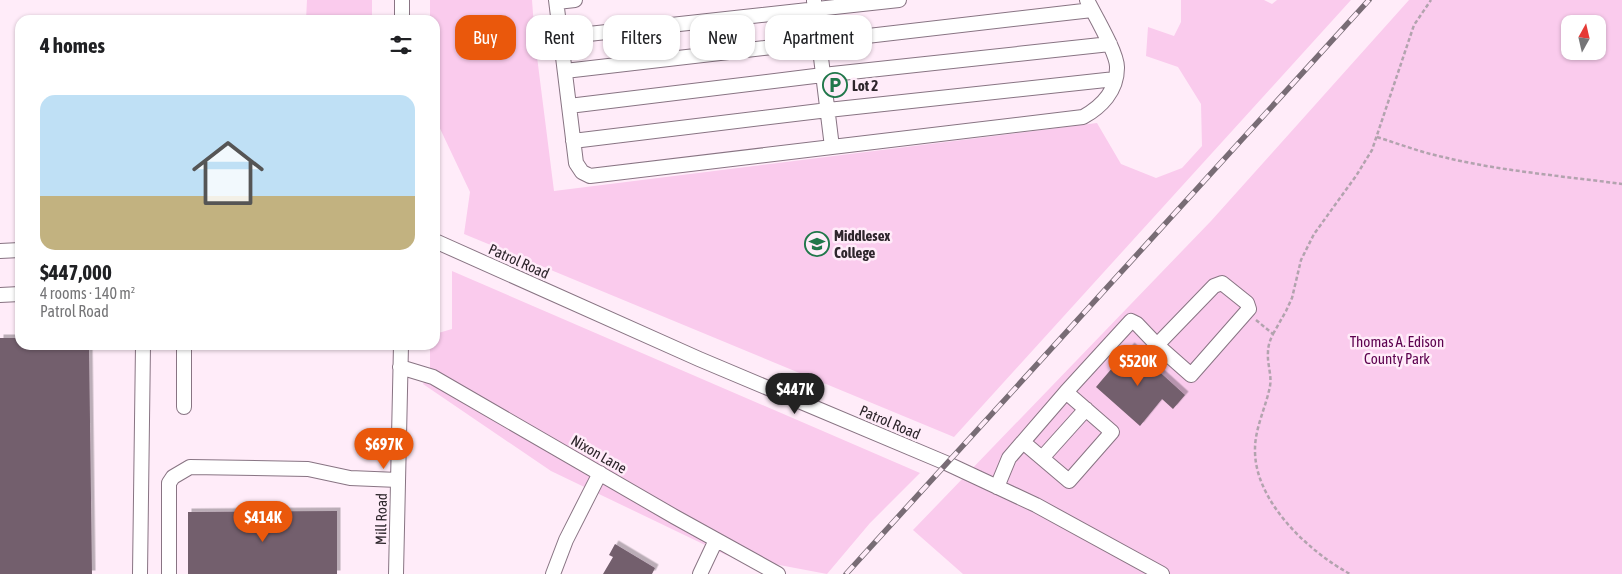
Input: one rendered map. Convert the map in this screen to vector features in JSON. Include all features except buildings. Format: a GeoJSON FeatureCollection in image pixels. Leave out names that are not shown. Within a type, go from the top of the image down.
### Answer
{"type":"FeatureCollection","features":[{"type":"Feature","properties":{"kind":"street"},"geometry":{"type":"LineString","coordinates":[[402,0],[402,15]]}},
{"type":"Feature","properties":{"kind":"street"},"geometry":{"type":"LineString","coordinates":[[558,15],[556,1],[575,0]]}},
{"type":"Feature","properties":{"kind":"street"},"geometry":{"type":"LineString","coordinates":[[593,33],[814,5],[900,0]]}},
{"type":"Feature","properties":{"kind":"street"},"geometry":{"type":"LineString","coordinates":[[564,60],[576,163],[582,172],[590,176],[1083,117],[1092,112],[1107,98],[1118,67],[1110,44],[1090,5],[872,35]]}},
{"type":"Feature","properties":{"kind":"street"},"geometry":{"type":"LineString","coordinates":[[569,106],[823,75],[1110,44]]}},
{"type":"Feature","properties":{"kind":"street"},"geometry":{"type":"LineString","coordinates":[[565,71],[765,48]]}},
{"type":"Feature","properties":{"kind":"street"},"geometry":{"type":"LineString","coordinates":[[821,60],[832,147]]}},
{"type":"Feature","properties":{"kind":"street"},"geometry":{"type":"LineString","coordinates":[[573,142],[828,110],[1115,79]]}},
{"type":"Feature","properties":{"kind":"street","name":"Patrol Road"},"geometry":{"type":"LineString","coordinates":[[440,243],[699,359],[946,463],[1036,505],[1162,574]]}},
{"type":"Feature","properties":{"kind":"street"},"geometry":{"type":"LineString","coordinates":[[0,251],[15,250]]}},
{"type":"Feature","properties":{"kind":"street"},"geometry":{"type":"LineString","coordinates":[[997,487],[1009,458],[1131,321],[1137,324],[1157,345],[1191,375],[1249,309],[1247,303],[1222,283],[1214,286],[1157,345]]}},
{"type":"Feature","properties":{"kind":"street"},"geometry":{"type":"LineString","coordinates":[[0,295],[15,294]]}},
{"type":"Feature","properties":{"kind":"street"},"geometry":{"type":"LineString","coordinates":[[140,574],[143,350]]}},
{"type":"Feature","properties":{"kind":"street"},"geometry":{"type":"LineString","coordinates":[[184,350],[184,407]]}},
{"type":"Feature","properties":{"kind":"street","name":"Mill Road"},"geometry":{"type":"LineString","coordinates":[[396,574],[401,350]]}},
{"type":"Feature","properties":{"kind":"street","name":"Nixon Lane"},"geometry":{"type":"LineString","coordinates":[[400,368],[433,377],[778,574]]}},
{"type":"Feature","properties":{"kind":"street"},"geometry":{"type":"LineString","coordinates":[[1023,442],[1068,481],[1112,432],[1066,392]]}},
{"type":"Feature","properties":{"kind":"street"},"geometry":{"type":"LineString","coordinates":[[1042,458],[1086,409]]}},
{"type":"Feature","properties":{"kind":"street"},"geometry":{"type":"LineString","coordinates":[[169,574],[169,483],[173,477],[190,467],[308,469],[350,478],[398,480]]}},
{"type":"Feature","properties":{"kind":"street"},"geometry":{"type":"LineString","coordinates":[[553,574],[566,540],[600,473]]}},
{"type":"Feature","properties":{"kind":"street"},"geometry":{"type":"LineString","coordinates":[[700,574],[716,540]]}},
{"type":"Feature","properties":{"kind":"path"},"geometry":{"type":"LineString","coordinates":[[1350,574],[1324,558],[1304,541],[1274,507],[1264,488],[1255,461],[1256,434],[1269,388],[1270,369],[1268,353],[1273,334],[1292,298],[1301,260],[1314,234],[1364,164],[1377,137],[1414,25],[1431,0]]}},
{"type":"Feature","properties":{"kind":"path"},"geometry":{"type":"LineString","coordinates":[[1377,137],[1444,158],[1520,171],[1622,184]]}},
{"type":"Feature","properties":{"kind":"path"},"geometry":{"type":"LineString","coordinates":[[1246,312],[1273,334]]}},
{"type":"Feature","properties":{"kind":"green space"},"geometry":{"type":"Polygon","coordinates":[[[307,0],[372,0],[372,15],[306,15],[307,0]]]}},
{"type":"Feature","properties":{"kind":"green space"},"geometry":{"type":"Polygon","coordinates":[[[430,0],[532,0],[533,15],[526,15],[526,60],[537,60],[554,191],[1097,123],[1121,164],[1156,178],[1182,168],[1202,146],[1201,104],[1178,67],[1146,56],[1148,27],[1174,36],[1181,22],[1181,0],[1264,0],[1272,4],[1277,0],[1351,0],[954,437],[464,234],[470,192],[440,129],[440,15],[430,15],[430,0]]]}},
{"type":"Feature","properties":{"kind":"green space","name":"Thomas A. Edison County Park"},"geometry":{"type":"Polygon","coordinates":[[[1409,0],[1622,0],[1622,574],[963,574],[913,530],[1211,221],[1409,0]]]}},
{"type":"Feature","properties":{"kind":"green space"},"geometry":{"type":"Polygon","coordinates":[[[452,271],[920,473],[870,523],[827,574],[726,555],[551,471],[423,384],[430,371],[430,350],[440,350],[440,333],[452,329],[452,271]]]}},
{"type":"Feature","properties":{"kind":"railway"},"geometry":{"type":"LineString","coordinates":[[846,574],[1369,0]]}},
{"type":"Feature","properties":{"kind":"place","name":"Lot 2"},"geometry":{"type":"Point","coordinates":[835,85]}},
{"type":"Feature","properties":{"kind":"place","name":"Middlesex College"},"geometry":{"type":"Point","coordinates":[817,244]}}]}
